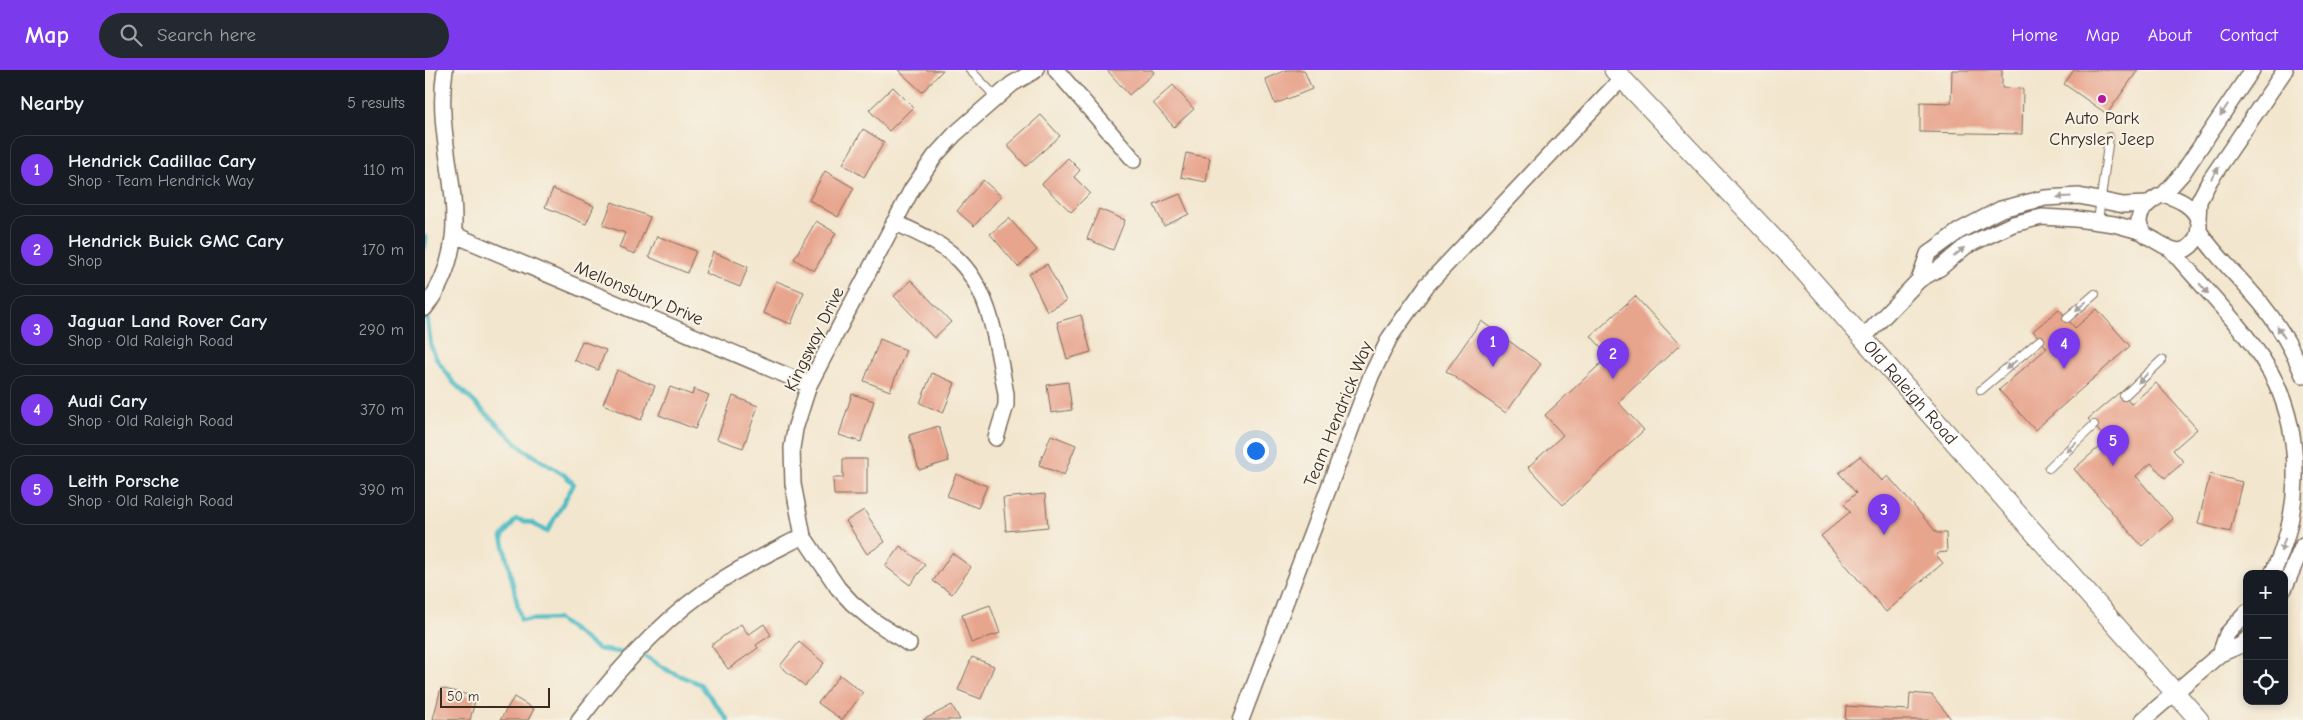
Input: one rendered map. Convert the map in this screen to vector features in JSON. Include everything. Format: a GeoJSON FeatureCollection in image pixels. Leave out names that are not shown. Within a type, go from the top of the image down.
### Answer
{"type":"FeatureCollection","features":[{"type":"Feature","properties":{"kind":"street"},"geometry":{"type":"LineString","coordinates":[[425,308],[449,263],[455,235],[443,110],[445,70]]}},
{"type":"Feature","properties":{"kind":"street","name":"Kingsway Drive"},"geometry":{"type":"LineString","coordinates":[[909,644],[871,619],[852,603],[838,588],[803,536],[794,493],[792,448],[795,429],[809,385],[912,190],[935,156],[955,134],[1012,84],[1036,70]]}},
{"type":"Feature","properties":{"kind":"street"},"geometry":{"type":"LineString","coordinates":[[1056,70],[1135,160]]}},
{"type":"Feature","properties":{"kind":"street"},"geometry":{"type":"LineString","coordinates":[[2143,232],[2139,223],[2147,204],[2164,194],[2182,174],[2252,70]]}},
{"type":"Feature","properties":{"kind":"street"},"geometry":{"type":"LineString","coordinates":[[2173,252],[2181,252],[2189,247],[2198,224],[2199,201],[2210,180],[2285,70]]}},
{"type":"Feature","properties":{"kind":"street","name":"Old Raleigh Road"},"geometry":{"type":"LineString","coordinates":[[1618,74],[1864,337],[2199,720]]}},
{"type":"Feature","properties":{"kind":"street","name":"Team Hendrick Way"},"geometry":{"type":"LineString","coordinates":[[1241,720],[1371,376],[1390,337],[1427,284],[1618,74]]}},
{"type":"Feature","properties":{"kind":"street"},"geometry":{"type":"LineString","coordinates":[[2164,194],[2181,201],[2198,224],[2209,246],[2254,295],[2277,325],[2293,351],[2303,375]]}},
{"type":"Feature","properties":{"kind":"street"},"geometry":{"type":"LineString","coordinates":[[1919,280],[1928,254],[1959,231],[1984,216],[2019,204],[2045,198],[2079,196],[2100,198],[2123,205],[2147,204]]}},
{"type":"Feature","properties":{"kind":"street"},"geometry":{"type":"LineString","coordinates":[[1864,337],[1919,280],[1940,268],[1966,246],[2013,224],[2042,217],[2098,221],[2143,232],[2173,252],[2254,347],[2276,383],[2290,425],[2295,457],[2295,490],[2291,523],[2274,570]]}},
{"type":"Feature","properties":{"kind":"street"},"geometry":{"type":"LineString","coordinates":[[894,222],[928,238],[955,256],[971,275],[984,301],[1006,394],[1006,405],[996,438]]}},
{"type":"Feature","properties":{"kind":"street","name":"Mellonsbury Drive"},"geometry":{"type":"LineString","coordinates":[[455,235],[809,385]]}},
{"type":"Feature","properties":{"kind":"street"},"geometry":{"type":"LineString","coordinates":[[579,720],[629,660],[674,616],[722,580],[803,536]]}},
{"type":"Feature","properties":{"kind":"street"},"geometry":{"type":"LineString","coordinates":[[2288,580],[2303,546]]}},
{"type":"Feature","properties":{"kind":"street"},"geometry":{"type":"LineString","coordinates":[[2220,654],[2227,634],[2244,615]]}},
{"type":"Feature","properties":{"kind":"street"},"geometry":{"type":"LineString","coordinates":[[2143,720],[2220,654],[2243,643]]}},
{"type":"Feature","properties":{"kind":"lane"},"geometry":{"type":"LineString","coordinates":[[969,70],[996,97]]}},
{"type":"Feature","properties":{"kind":"lane"},"geometry":{"type":"LineString","coordinates":[[2098,221],[2109,137]]}},
{"type":"Feature","properties":{"kind":"lane"},"geometry":{"type":"LineString","coordinates":[[2067,318],[2095,294]]}},
{"type":"Feature","properties":{"kind":"lane"},"geometry":{"type":"LineString","coordinates":[[1981,390],[2041,340]]}},
{"type":"Feature","properties":{"kind":"lane"},"geometry":{"type":"LineString","coordinates":[[2124,396],[2162,360]]}},
{"type":"Feature","properties":{"kind":"lane"},"geometry":{"type":"LineString","coordinates":[[2049,468],[2094,425]]}},
{"type":"Feature","properties":{"kind":"building"},"geometry":{"type":"Polygon","coordinates":[[[898,70],[943,70],[922,92],[898,70]]]}},
{"type":"Feature","properties":{"kind":"building"},"geometry":{"type":"Polygon","coordinates":[[[1107,70],[1152,70],[1154,73],[1129,95],[1107,70]]]}},
{"type":"Feature","properties":{"kind":"building"},"geometry":{"type":"Polygon","coordinates":[[[1286,70],[1304,70],[1312,89],[1275,104],[1265,79],[1286,70]]]}},
{"type":"Feature","properties":{"kind":"building"},"geometry":{"type":"Polygon","coordinates":[[[1952,70],[2002,70],[2002,88],[2023,89],[2022,134],[1920,132],[1920,102],[1951,103],[1952,70]]]}},
{"type":"Feature","properties":{"kind":"building","name":"Auto Park Chrysler Jeep"},"geometry":{"type":"Polygon","coordinates":[[[2074,70],[2138,70],[2107,114],[2064,84],[2074,70]]]}},
{"type":"Feature","properties":{"kind":"building"},"geometry":{"type":"Polygon","coordinates":[[[1173,85],[1194,109],[1174,127],[1153,103],[1173,85]]]}},
{"type":"Feature","properties":{"kind":"building"},"geometry":{"type":"Polygon","coordinates":[[[893,87],[913,107],[889,131],[869,110],[893,87]]]}},
{"type":"Feature","properties":{"kind":"building"},"geometry":{"type":"Polygon","coordinates":[[[1041,115],[1060,136],[1026,166],[1007,145],[1041,115]]]}},
{"type":"Feature","properties":{"kind":"building"},"geometry":{"type":"Polygon","coordinates":[[[863,129],[884,142],[864,177],[843,164],[863,129]]]}},
{"type":"Feature","properties":{"kind":"building"},"geometry":{"type":"Polygon","coordinates":[[[1186,153],[1210,158],[1206,182],[1181,177],[1186,153]]]}},
{"type":"Feature","properties":{"kind":"building"},"geometry":{"type":"Polygon","coordinates":[[[1068,158],[1080,170],[1074,177],[1090,193],[1071,212],[1042,184],[1068,158]]]}},
{"type":"Feature","properties":{"kind":"building"},"geometry":{"type":"Polygon","coordinates":[[[825,171],[854,188],[838,217],[809,200],[825,171]]]}},
{"type":"Feature","properties":{"kind":"building"},"geometry":{"type":"Polygon","coordinates":[[[983,180],[1001,196],[974,226],[957,211],[983,180]]]}},
{"type":"Feature","properties":{"kind":"building"},"geometry":{"type":"Polygon","coordinates":[[[553,189],[594,206],[586,224],[545,207],[553,189]]]}},
{"type":"Feature","properties":{"kind":"building"},"geometry":{"type":"Polygon","coordinates":[[[1180,194],[1189,214],[1164,226],[1154,205],[1180,194]]]}},
{"type":"Feature","properties":{"kind":"building"},"geometry":{"type":"Polygon","coordinates":[[[612,202],[650,217],[635,254],[619,248],[625,233],[603,225],[612,202]]]}},
{"type":"Feature","properties":{"kind":"building"},"geometry":{"type":"Polygon","coordinates":[[[1099,209],[1125,220],[1113,250],[1087,239],[1099,209]]]}},
{"type":"Feature","properties":{"kind":"building"},"geometry":{"type":"Polygon","coordinates":[[[1009,218],[1037,250],[1018,267],[990,234],[1009,218]]]}},
{"type":"Feature","properties":{"kind":"building"},"geometry":{"type":"Polygon","coordinates":[[[816,221],[836,233],[814,271],[794,259],[816,221]]]}},
{"type":"Feature","properties":{"kind":"building"},"geometry":{"type":"Polygon","coordinates":[[[657,236],[696,251],[687,273],[649,257],[657,236]]]}},
{"type":"Feature","properties":{"kind":"building"},"geometry":{"type":"Polygon","coordinates":[[[713,252],[748,267],[740,287],[705,273],[713,252]]]}},
{"type":"Feature","properties":{"kind":"building"},"geometry":{"type":"Polygon","coordinates":[[[1047,264],[1066,301],[1047,311],[1029,274],[1047,264]]]}},
{"type":"Feature","properties":{"kind":"building"},"geometry":{"type":"Polygon","coordinates":[[[911,280],[951,322],[934,338],[894,296],[911,280]]]}},
{"type":"Feature","properties":{"kind":"building"},"geometry":{"type":"Polygon","coordinates":[[[776,281],[804,292],[791,324],[763,313],[776,281]]]}},
{"type":"Feature","properties":{"kind":"building"},"geometry":{"type":"Polygon","coordinates":[[[1635,296],[1680,345],[1618,402],[1644,430],[1563,505],[1528,467],[1563,435],[1545,415],[1609,356],[1591,336],[1635,296]]]}},
{"type":"Feature","properties":{"kind":"building"},"geometry":{"type":"Polygon","coordinates":[[[2059,309],[2075,328],[2097,309],[2130,346],[2035,430],[1999,390],[2047,348],[2033,331],[2059,309]]]}},
{"type":"Feature","properties":{"kind":"building"},"geometry":{"type":"Polygon","coordinates":[[[1081,315],[1091,352],[1067,359],[1057,322],[1081,315]]]}},
{"type":"Feature","properties":{"kind":"building"},"geometry":{"type":"Polygon","coordinates":[[[1481,321],[1541,364],[1506,413],[1446,371],[1481,321]]]}},
{"type":"Feature","properties":{"kind":"building"},"geometry":{"type":"Polygon","coordinates":[[[880,339],[906,350],[890,391],[864,381],[880,339]]]}},
{"type":"Feature","properties":{"kind":"building"},"geometry":{"type":"Polygon","coordinates":[[[582,341],[606,350],[598,370],[574,360],[582,341]]]}},
{"type":"Feature","properties":{"kind":"building"},"geometry":{"type":"Polygon","coordinates":[[[617,370],[655,386],[641,420],[603,404],[617,370]]]}},
{"type":"Feature","properties":{"kind":"building"},"geometry":{"type":"Polygon","coordinates":[[[932,373],[955,383],[943,413],[920,403],[932,373]]]}},
{"type":"Feature","properties":{"kind":"building"},"geometry":{"type":"Polygon","coordinates":[[[1068,382],[1072,410],[1051,413],[1047,385],[1068,382]]]}},
{"type":"Feature","properties":{"kind":"building"},"geometry":{"type":"Polygon","coordinates":[[[2156,383],[2197,429],[2173,450],[2184,462],[2165,478],[2151,463],[2136,476],[2173,519],[2142,546],[2074,469],[2107,440],[2088,419],[2120,392],[2131,404],[2156,383]]]}},
{"type":"Feature","properties":{"kind":"building"},"geometry":{"type":"Polygon","coordinates":[[[670,387],[692,395],[694,389],[709,395],[695,429],[659,415],[670,387]]]}},
{"type":"Feature","properties":{"kind":"building"},"geometry":{"type":"Polygon","coordinates":[[[852,394],[874,401],[861,442],[839,435],[852,394]]]}},
{"type":"Feature","properties":{"kind":"building"},"geometry":{"type":"Polygon","coordinates":[[[733,396],[758,406],[743,448],[717,439],[733,396]]]}},
{"type":"Feature","properties":{"kind":"building"},"geometry":{"type":"Polygon","coordinates":[[[939,426],[949,461],[919,470],[909,435],[939,426]]]}},
{"type":"Feature","properties":{"kind":"building"},"geometry":{"type":"Polygon","coordinates":[[[1051,435],[1076,445],[1064,475],[1039,465],[1051,435]]]}},
{"type":"Feature","properties":{"kind":"building"},"geometry":{"type":"Polygon","coordinates":[[[1860,456],[1882,481],[1888,476],[1937,533],[1946,533],[1947,552],[1938,553],[1937,556],[1943,563],[1886,612],[1821,536],[1850,512],[1844,504],[1856,493],[1839,473],[1860,456]]]}},
{"type":"Feature","properties":{"kind":"building"},"geometry":{"type":"Polygon","coordinates":[[[843,459],[867,459],[867,495],[834,495],[833,478],[843,478],[843,459]]]}},
{"type":"Feature","properties":{"kind":"building"},"geometry":{"type":"Polygon","coordinates":[[[956,474],[987,486],[978,508],[947,496],[956,474]]]}},
{"type":"Feature","properties":{"kind":"building"},"geometry":{"type":"Polygon","coordinates":[[[2210,474],[2242,482],[2230,532],[2198,524],[2210,474]]]}},
{"type":"Feature","properties":{"kind":"building"},"geometry":{"type":"Polygon","coordinates":[[[1045,494],[1048,527],[1006,531],[1003,498],[1045,494]]]}},
{"type":"Feature","properties":{"kind":"building"},"geometry":{"type":"Polygon","coordinates":[[[864,510],[885,542],[867,554],[846,521],[864,510]]]}},
{"type":"Feature","properties":{"kind":"building"},"geometry":{"type":"Polygon","coordinates":[[[900,546],[925,565],[910,585],[885,566],[900,546]]]}},
{"type":"Feature","properties":{"kind":"building"},"geometry":{"type":"Polygon","coordinates":[[[952,553],[971,567],[952,594],[933,581],[952,553]]]}},
{"type":"Feature","properties":{"kind":"building"},"geometry":{"type":"Polygon","coordinates":[[[990,605],[1000,633],[971,643],[962,615],[990,605]]]}},
{"type":"Feature","properties":{"kind":"building"},"geometry":{"type":"Polygon","coordinates":[[[741,624],[748,635],[764,624],[771,635],[756,645],[758,648],[728,669],[711,645],[741,624]]]}},
{"type":"Feature","properties":{"kind":"building"},"geometry":{"type":"Polygon","coordinates":[[[799,642],[824,663],[805,686],[780,666],[799,642]]]}},
{"type":"Feature","properties":{"kind":"building"},"geometry":{"type":"Polygon","coordinates":[[[972,657],[994,666],[981,699],[958,690],[972,657]]]}},
{"type":"Feature","properties":{"kind":"building"},"geometry":{"type":"Polygon","coordinates":[[[840,675],[863,693],[842,720],[818,703],[840,675]]]}},
{"type":"Feature","properties":{"kind":"building"},"geometry":{"type":"Polygon","coordinates":[[[441,688],[476,697],[470,720],[433,719],[441,688]]]}},
{"type":"Feature","properties":{"kind":"building"},"geometry":{"type":"Polygon","coordinates":[[[1910,693],[1932,695],[1952,720],[1845,720],[1846,706],[1909,710],[1910,693]]]}},
{"type":"Feature","properties":{"kind":"building"},"geometry":{"type":"Polygon","coordinates":[[[514,697],[534,709],[528,720],[500,720],[514,697]]]}},
{"type":"Feature","properties":{"kind":"building"},"geometry":{"type":"Polygon","coordinates":[[[952,705],[960,720],[923,720],[952,705]]]}},
{"type":"Feature","properties":{"kind":"waterway"},"geometry":{"type":"LineString","coordinates":[[425,237],[425,247]]}},
{"type":"Feature","properties":{"kind":"waterway"},"geometry":{"type":"LineString","coordinates":[[426,309],[431,346],[436,358],[453,382],[523,449],[563,474],[574,484],[547,532],[532,523],[516,519],[502,537],[521,620],[558,619],[598,649],[631,654]]}},
{"type":"Feature","properties":{"kind":"waterway"},"geometry":{"type":"LineString","coordinates":[[638,655],[645,656],[669,671],[700,684],[728,720]]}},
{"type":"Feature","properties":{"kind":"place","name":"Auto Park Chrysler Jeep"},"geometry":{"type":"Point","coordinates":[2102,99]}},
{"type":"Feature","properties":{"kind":"place","name":"Hendrick Cadillac Cary"},"geometry":{"type":"Point","coordinates":[1493,367]}},
{"type":"Feature","properties":{"kind":"place","name":"Audi Cary"},"geometry":{"type":"Point","coordinates":[2064,369]}},
{"type":"Feature","properties":{"kind":"place","name":"Hendrick Buick GMC Cary"},"geometry":{"type":"Point","coordinates":[1613,379]}},
{"type":"Feature","properties":{"kind":"place","name":"Leith Porsche"},"geometry":{"type":"Point","coordinates":[2113,466]}},
{"type":"Feature","properties":{"kind":"place","name":"Jaguar Land Rover Cary"},"geometry":{"type":"Point","coordinates":[1884,535]}}]}
